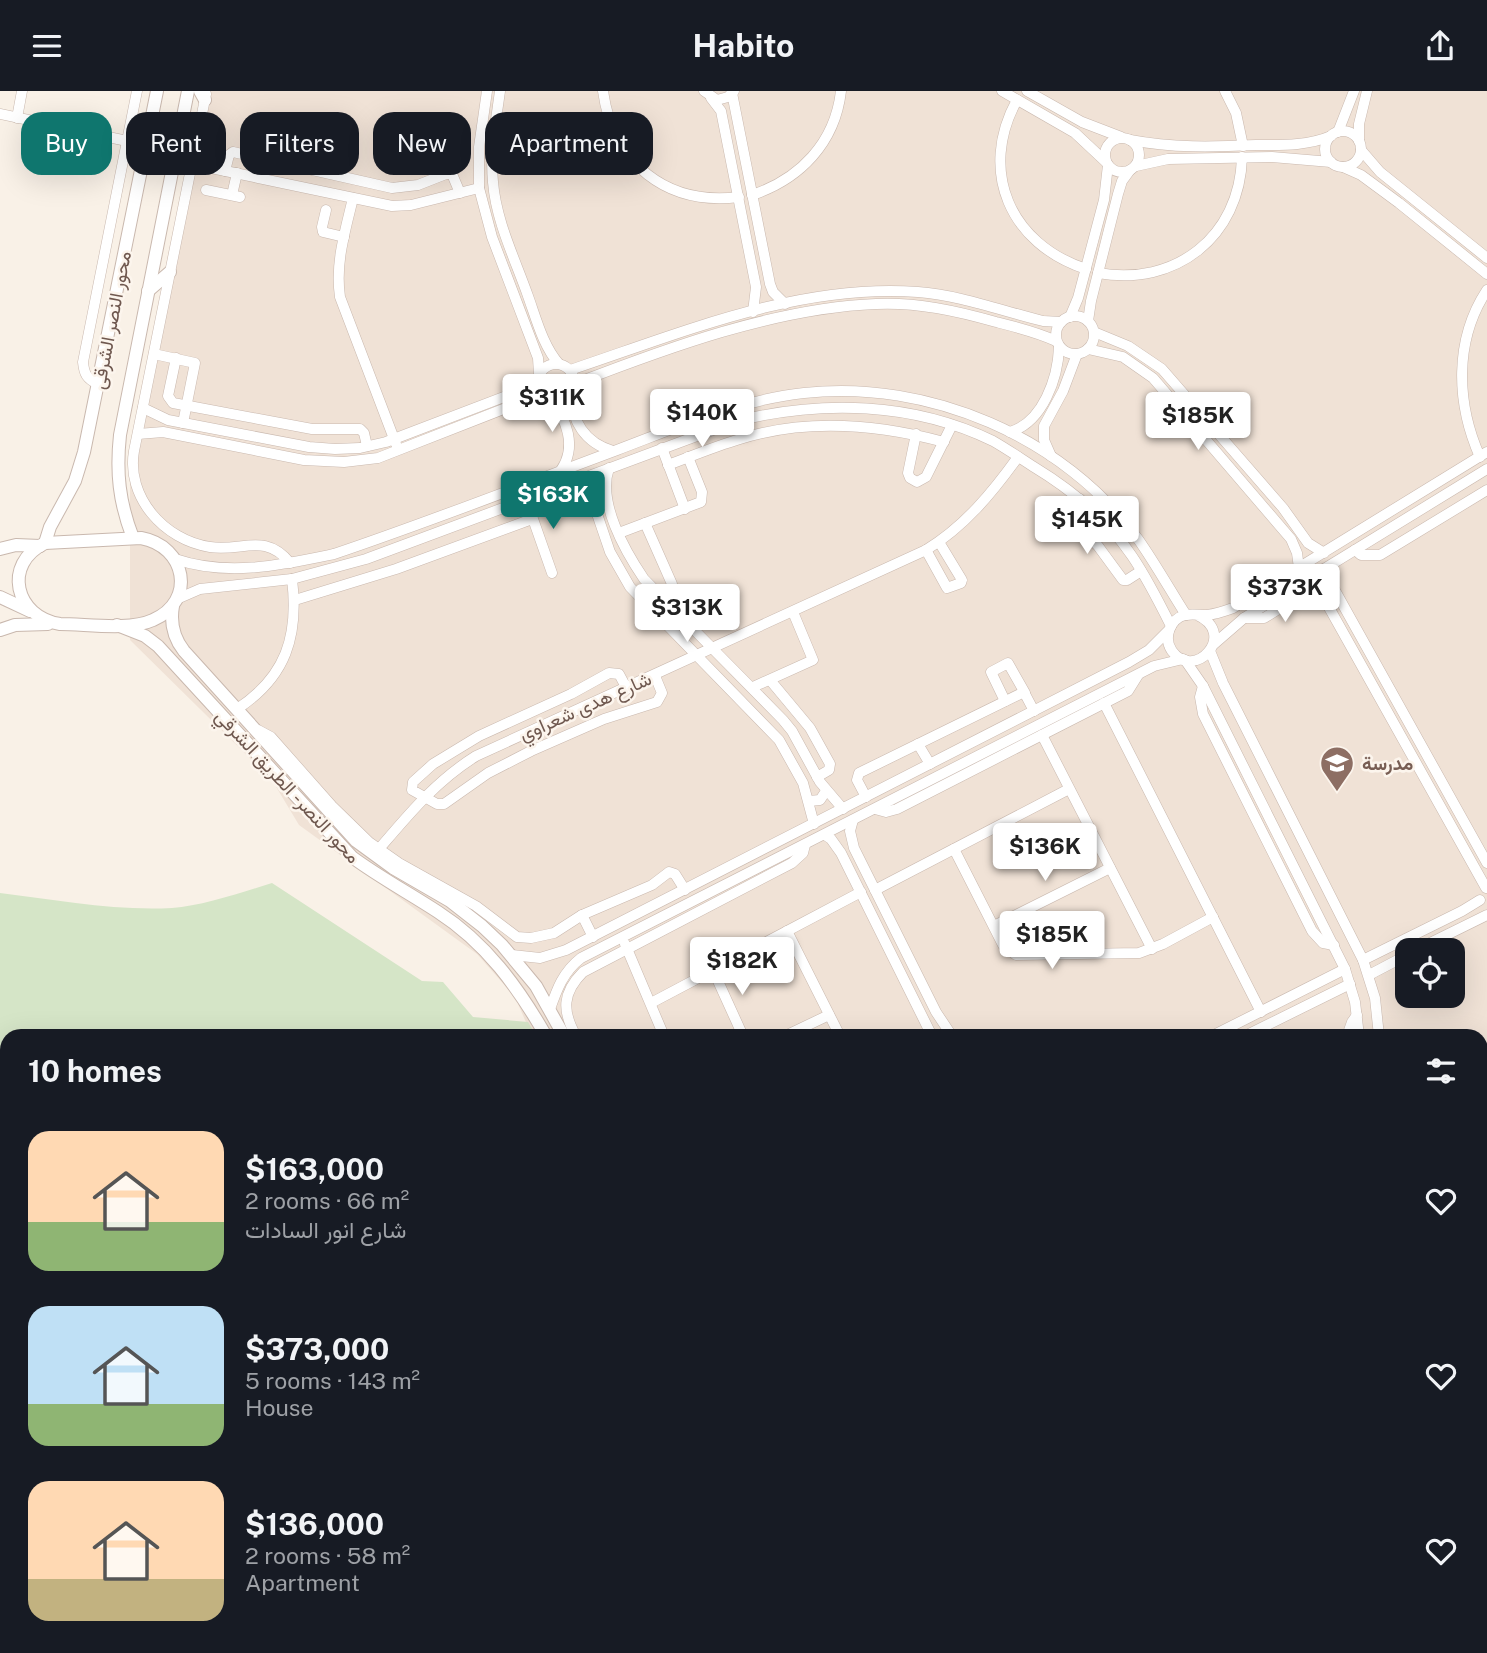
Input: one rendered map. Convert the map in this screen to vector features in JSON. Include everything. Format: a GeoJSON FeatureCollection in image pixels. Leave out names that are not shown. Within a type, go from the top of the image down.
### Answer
{"type":"FeatureCollection","features":[{"type":"Feature","properties":{"kind":"street"},"geometry":{"type":"LineString","coordinates":[[17,118],[22,91]]}},
{"type":"Feature","properties":{"kind":"street"},"geometry":{"type":"LineString","coordinates":[[133,112],[137,91]]}},
{"type":"Feature","properties":{"kind":"street","name":"محور النصر الشرقى"},"geometry":{"type":"LineString","coordinates":[[0,597],[19,580],[25,560],[43,544],[75,481],[84,452],[157,91]]}},
{"type":"Feature","properties":{"kind":"street","name":"محور النصر الشرقى"},"geometry":{"type":"LineString","coordinates":[[133,538],[123,513],[118,488],[120,435],[188,91]]}},
{"type":"Feature","properties":{"kind":"street"},"geometry":{"type":"LineString","coordinates":[[487,91],[479,147],[479,188],[492,236],[538,358],[542,388],[563,418],[569,443],[566,463],[561,470]]}},
{"type":"Feature","properties":{"kind":"street"},"geometry":{"type":"LineString","coordinates":[[143,408],[163,419],[335,449],[367,446],[394,439],[542,388],[564,398],[572,388],[643,357],[719,334],[839,306],[878,303],[949,309],[1040,334],[1058,344],[1065,352],[1077,354],[1088,349],[1093,341],[1094,332],[1088,321],[1079,317],[1043,321],[920,292],[878,290],[842,293],[753,312],[570,370],[559,364],[550,352],[496,202],[493,148],[500,91]]}},
{"type":"Feature","properties":{"kind":"street"},"geometry":{"type":"LineString","coordinates":[[603,91],[610,125],[623,149],[641,170],[680,193],[708,199],[739,197]]}},
{"type":"Feature","properties":{"kind":"street"},"geometry":{"type":"LineString","coordinates":[[751,195],[784,181],[812,158],[834,121],[841,91]]}},
{"type":"Feature","properties":{"kind":"street"},"geometry":{"type":"LineString","coordinates":[[1002,91],[1075,133],[1116,171],[1168,159],[1287,157],[1331,162],[1361,175],[1487,274]]}},
{"type":"Feature","properties":{"kind":"street"},"geometry":{"type":"LineString","coordinates":[[1027,91],[1082,122],[1137,145],[1140,154],[1118,194],[1088,321]]}},
{"type":"Feature","properties":{"kind":"street"},"geometry":{"type":"LineString","coordinates":[[1225,91],[1236,113],[1243,146]]}},
{"type":"Feature","properties":{"kind":"street"},"geometry":{"type":"LineString","coordinates":[[1331,162],[1327,157],[1326,146],[1335,134],[1354,91]]}},
{"type":"Feature","properties":{"kind":"street"},"geometry":{"type":"LineString","coordinates":[[1343,167],[1354,164],[1359,158],[1359,124],[1367,91]]}},
{"type":"Feature","properties":{"kind":"street"},"geometry":{"type":"LineString","coordinates":[[706,93],[723,99],[733,92],[770,284],[773,292],[785,304]]}},
{"type":"Feature","properties":{"kind":"street"},"geometry":{"type":"LineString","coordinates":[[706,93],[720,111],[739,197],[756,287],[753,312]]}},
{"type":"Feature","properties":{"kind":"street"},"geometry":{"type":"LineString","coordinates":[[201,112],[204,94]]}},
{"type":"Feature","properties":{"kind":"street"},"geometry":{"type":"LineString","coordinates":[[1017,100],[1009,113],[1001,143],[1000,173],[1008,202],[1023,227],[1042,247],[1063,260],[1086,269]]}},
{"type":"Feature","properties":{"kind":"street"},"geometry":{"type":"LineString","coordinates":[[0,114],[126,141]]}},
{"type":"Feature","properties":{"kind":"street"},"geometry":{"type":"LineString","coordinates":[[1010,432],[1027,424],[1041,405],[1055,377],[1058,344],[1056,331],[1078,298],[1108,185],[1108,146],[1116,139],[1170,146],[1243,146],[1307,143],[1348,132],[1380,172],[1487,258]]}},
{"type":"Feature","properties":{"kind":"street"},"geometry":{"type":"LineString","coordinates":[[98,384],[89,380],[84,372],[83,362],[126,146]]}},
{"type":"Feature","properties":{"kind":"street"},"geometry":{"type":"LineString","coordinates":[[226,167],[229,155],[233,152],[240,154]]}},
{"type":"Feature","properties":{"kind":"street"},"geometry":{"type":"LineString","coordinates":[[1098,273],[1134,276],[1157,272],[1180,263],[1202,247],[1220,227],[1234,203],[1241,177],[1242,157]]}},
{"type":"Feature","properties":{"kind":"street"},"geometry":{"type":"LineString","coordinates":[[226,171],[401,206],[479,188]]}},
{"type":"Feature","properties":{"kind":"street"},"geometry":{"type":"LineString","coordinates":[[206,190],[236,196],[237,173]]}},
{"type":"Feature","properties":{"kind":"street"},"geometry":{"type":"LineString","coordinates":[[332,175],[392,188],[418,185],[449,173],[455,176],[460,193]]}},
{"type":"Feature","properties":{"kind":"street"},"geometry":{"type":"LineString","coordinates":[[190,175],[133,458],[135,482],[145,504],[163,525],[178,536],[204,546],[228,549],[269,546],[279,551],[290,563]]}},
{"type":"Feature","properties":{"kind":"street"},"geometry":{"type":"LineString","coordinates":[[319,191],[323,175]]}},
{"type":"Feature","properties":{"kind":"street"},"geometry":{"type":"LineString","coordinates":[[353,198],[338,271],[340,297],[398,451]]}},
{"type":"Feature","properties":{"kind":"street"},"geometry":{"type":"LineString","coordinates":[[326,210],[323,232],[344,237]]}},
{"type":"Feature","properties":{"kind":"street"},"geometry":{"type":"LineString","coordinates":[[148,291],[170,272]]}},
{"type":"Feature","properties":{"kind":"street"},"geometry":{"type":"LineString","coordinates":[[512,955],[540,958],[553,956],[1034,711],[1141,655],[1157,644],[1180,617],[1222,612],[1233,608],[1484,454],[1466,416],[1462,376],[1469,329],[1487,290]]}},
{"type":"Feature","properties":{"kind":"street"},"geometry":{"type":"LineString","coordinates":[[1094,332],[1138,351],[1162,369],[1283,508],[1308,543],[1324,553]]}},
{"type":"Feature","properties":{"kind":"street"},"geometry":{"type":"LineString","coordinates":[[1088,349],[1112,353],[1134,363],[1170,395],[1291,539],[1299,568]]}},
{"type":"Feature","properties":{"kind":"street"},"geometry":{"type":"LineString","coordinates":[[154,354],[192,361],[196,366],[183,423]]}},
{"type":"Feature","properties":{"kind":"street"},"geometry":{"type":"LineString","coordinates":[[1054,459],[1045,445],[1044,426],[1063,391],[1077,354]]}},
{"type":"Feature","properties":{"kind":"street"},"geometry":{"type":"LineString","coordinates":[[176,358],[168,399],[173,403],[312,429],[360,429],[364,433],[367,446]]}},
{"type":"Feature","properties":{"kind":"street"},"geometry":{"type":"LineString","coordinates":[[542,388],[545,367],[559,364]]}},
{"type":"Feature","properties":{"kind":"street"},"geometry":{"type":"LineString","coordinates":[[570,370],[574,412],[579,428],[586,437],[603,448],[614,451]]}},
{"type":"Feature","properties":{"kind":"street"},"geometry":{"type":"LineString","coordinates":[[138,434],[163,432],[324,462],[363,460],[398,451],[542,388]]}},
{"type":"Feature","properties":{"kind":"street"},"geometry":{"type":"LineString","coordinates":[[0,549],[16,545],[133,538],[157,542],[175,559],[212,568],[235,569],[290,563],[334,554],[370,542],[712,414],[787,395],[827,391],[869,392],[940,405],[1010,432],[1054,459],[1105,503],[1137,538],[1191,615],[1203,618],[1213,629],[1212,647],[1223,683],[1363,960],[1375,998],[1378,1029]]}},
{"type":"Feature","properties":{"kind":"street"},"geometry":{"type":"LineString","coordinates":[[0,630],[15,625],[117,625],[147,622],[157,618],[192,591],[292,579],[366,559],[718,427],[775,412],[817,407],[855,407],[893,411],[952,425],[995,442],[1080,499],[1119,540],[1141,571],[1170,628],[1169,645],[1172,651],[1184,659],[1203,685],[1334,945],[1350,983],[1358,1029]]}},
{"type":"Feature","properties":{"kind":"street"},"geometry":{"type":"LineString","coordinates":[[775,412],[779,430]]}},
{"type":"Feature","properties":{"kind":"street"},"geometry":{"type":"LineString","coordinates":[[712,414],[718,427]]}},
{"type":"Feature","properties":{"kind":"street"},"geometry":{"type":"LineString","coordinates":[[263,438],[267,421]]}},
{"type":"Feature","properties":{"kind":"street"},"geometry":{"type":"LineString","coordinates":[[668,465],[741,438],[822,425],[853,425],[916,434],[944,442]]}},
{"type":"Feature","properties":{"kind":"street"},"geometry":{"type":"LineString","coordinates":[[916,434],[908,473],[914,482],[924,479],[952,425]]}},
{"type":"Feature","properties":{"kind":"street"},"geometry":{"type":"LineString","coordinates":[[569,443],[579,444],[586,437]]}},
{"type":"Feature","properties":{"kind":"street"},"geometry":{"type":"LineString","coordinates":[[663,448],[685,509]]}},
{"type":"Feature","properties":{"kind":"street"},"geometry":{"type":"LineString","coordinates":[[619,533],[699,504],[703,497],[688,457]]}},
{"type":"Feature","properties":{"kind":"street","name":"شارع هدى شعراوي"},"geometry":{"type":"LineString","coordinates":[[379,849],[424,797],[457,768],[516,737],[655,676],[926,550],[975,511],[994,491],[1018,457]]}},
{"type":"Feature","properties":{"kind":"street"},"geometry":{"type":"LineString","coordinates":[[609,468],[605,492],[633,563],[645,579],[712,649],[753,687],[792,731],[817,778],[843,809]]}},
{"type":"Feature","properties":{"kind":"street"},"geometry":{"type":"LineString","coordinates":[[550,1009],[562,978],[581,958],[1154,666],[1184,659],[1196,660],[1244,618],[1326,574],[1355,550],[1487,469]]}},
{"type":"Feature","properties":{"kind":"street"},"geometry":{"type":"LineString","coordinates":[[570,482],[593,505],[620,572],[636,593],[779,740],[798,771],[814,824]]}},
{"type":"Feature","properties":{"kind":"street"},"geometry":{"type":"LineString","coordinates":[[1355,550],[1361,555],[1380,555],[1487,490]]}},
{"type":"Feature","properties":{"kind":"street"},"geometry":{"type":"LineString","coordinates":[[526,499],[552,573]]}},
{"type":"Feature","properties":{"kind":"street"},"geometry":{"type":"LineString","coordinates":[[1080,499],[1068,516],[1098,546],[1123,580],[1141,571]]}},
{"type":"Feature","properties":{"kind":"street"},"geometry":{"type":"LineString","coordinates":[[295,600],[441,553],[532,519]]}},
{"type":"Feature","properties":{"kind":"street"},"geometry":{"type":"LineString","coordinates":[[645,523],[672,584],[664,599]]}},
{"type":"Feature","properties":{"kind":"street"},"geometry":{"type":"LineString","coordinates":[[434,534],[441,553]]}},
{"type":"Feature","properties":{"kind":"street"},"geometry":{"type":"LineString","coordinates":[[926,550],[947,589],[961,583],[962,580],[939,542]]}},
{"type":"Feature","properties":{"kind":"street","name":"محور النصر - الطريق الشرقي"},"geometry":{"type":"LineString","coordinates":[[175,559],[181,583],[172,625],[178,643],[356,841],[393,868],[453,898],[512,955],[530,976],[560,1029]]}},
{"type":"Feature","properties":{"kind":"street"},"geometry":{"type":"LineString","coordinates":[[620,572],[633,563]]}},
{"type":"Feature","properties":{"kind":"street"},"geometry":{"type":"LineString","coordinates":[[212,568],[213,587]]}},
{"type":"Feature","properties":{"kind":"street"},"geometry":{"type":"LineString","coordinates":[[1244,618],[1264,618],[1317,586],[1326,574]]}},
{"type":"Feature","properties":{"kind":"street"},"geometry":{"type":"LineString","coordinates":[[1326,574],[1487,863]]}},
{"type":"Feature","properties":{"kind":"street"},"geometry":{"type":"LineString","coordinates":[[237,709],[269,684],[282,661],[292,631],[295,600],[292,579]]}},
{"type":"Feature","properties":{"kind":"street"},"geometry":{"type":"LineString","coordinates":[[19,580],[22,598],[30,611]]}},
{"type":"Feature","properties":{"kind":"street"},"geometry":{"type":"LineString","coordinates":[[1317,586],[1486,887],[1480,900],[1462,911],[1363,960]]}},
{"type":"Feature","properties":{"kind":"street"},"geometry":{"type":"LineString","coordinates":[[0,597],[48,622],[60,624]]}},
{"type":"Feature","properties":{"kind":"street"},"geometry":{"type":"LineString","coordinates":[[753,687],[813,660],[793,612]]}},
{"type":"Feature","properties":{"kind":"street","name":"محور النصر - الطريق الشرقي"},"geometry":{"type":"LineString","coordinates":[[117,625],[145,636],[158,646],[352,857],[384,880],[438,912],[487,953],[525,999],[542,1029]]}},
{"type":"Feature","properties":{"kind":"street"},"geometry":{"type":"LineString","coordinates":[[1005,701],[991,672],[1008,663],[1034,711]]}},
{"type":"Feature","properties":{"kind":"street"},"geometry":{"type":"LineString","coordinates":[[626,688],[619,674],[609,673],[571,695],[465,744],[423,772],[411,787],[437,804],[447,803],[488,773],[604,719],[657,702],[662,693],[655,676]]}},
{"type":"Feature","properties":{"kind":"street"},"geometry":{"type":"LineString","coordinates":[[875,809],[886,813],[897,810],[1128,691],[1138,675]]}},
{"type":"Feature","properties":{"kind":"street"},"geometry":{"type":"LineString","coordinates":[[770,680],[802,717],[830,764],[829,770],[817,778]]}},
{"type":"Feature","properties":{"kind":"street"},"geometry":{"type":"LineString","coordinates":[[866,797],[857,779],[859,773],[1025,693]]}},
{"type":"Feature","properties":{"kind":"street"},"geometry":{"type":"LineString","coordinates":[[214,708],[226,697]]}},
{"type":"Feature","properties":{"kind":"street"},"geometry":{"type":"LineString","coordinates":[[1104,703],[1261,1012]]}},
{"type":"Feature","properties":{"kind":"street"},"geometry":{"type":"LineString","coordinates":[[567,715],[576,731]]}},
{"type":"Feature","properties":{"kind":"street"},"geometry":{"type":"LineString","coordinates":[[509,722],[516,737]]}},
{"type":"Feature","properties":{"kind":"street"},"geometry":{"type":"LineString","coordinates":[[253,727],[271,737],[351,826],[379,849],[453,898],[476,906],[517,936],[544,937],[582,915],[646,888],[668,872],[675,874],[685,890]]}},
{"type":"Feature","properties":{"kind":"street"},"geometry":{"type":"LineString","coordinates":[[1042,735],[1152,949]]}},
{"type":"Feature","properties":{"kind":"street"},"geometry":{"type":"LineString","coordinates":[[918,744],[930,764]]}},
{"type":"Feature","properties":{"kind":"street"},"geometry":{"type":"LineString","coordinates":[[875,890],[1069,789]]}},
{"type":"Feature","properties":{"kind":"street"},"geometry":{"type":"LineString","coordinates":[[809,801],[820,800],[826,791]]}},
{"type":"Feature","properties":{"kind":"street"},"geometry":{"type":"LineString","coordinates":[[853,820],[850,831],[854,848],[945,1029]]}},
{"type":"Feature","properties":{"kind":"street"},"geometry":{"type":"LineString","coordinates":[[825,835],[836,845],[929,1029]]}},
{"type":"Feature","properties":{"kind":"street"},"geometry":{"type":"LineString","coordinates":[[572,1029],[566,1013],[571,986],[592,966],[792,863],[803,853],[805,845]]}},
{"type":"Feature","properties":{"kind":"street"},"geometry":{"type":"LineString","coordinates":[[954,849],[1007,949],[1022,956],[1127,955],[1152,949],[1213,917]]}},
{"type":"Feature","properties":{"kind":"street"},"geometry":{"type":"LineString","coordinates":[[994,926],[1110,868]]}},
{"type":"Feature","properties":{"kind":"street"},"geometry":{"type":"LineString","coordinates":[[651,1003],[861,892]]}},
{"type":"Feature","properties":{"kind":"street"},"geometry":{"type":"LineString","coordinates":[[1441,938],[1487,916],[1482,910],[1480,900]]}},
{"type":"Feature","properties":{"kind":"street"},"geometry":{"type":"LineString","coordinates":[[642,912],[650,923]]}},
{"type":"Feature","properties":{"kind":"street"},"geometry":{"type":"LineString","coordinates":[[582,915],[593,937]]}},
{"type":"Feature","properties":{"kind":"street"},"geometry":{"type":"LineString","coordinates":[[787,931],[836,1029]]}},
{"type":"Feature","properties":{"kind":"street"},"geometry":{"type":"LineString","coordinates":[[622,937],[661,1029]]}},
{"type":"Feature","properties":{"kind":"street"},"geometry":{"type":"LineString","coordinates":[[574,946],[577,956],[581,958]]}},
{"type":"Feature","properties":{"kind":"street"},"geometry":{"type":"LineString","coordinates":[[1369,975],[1395,961]]}},
{"type":"Feature","properties":{"kind":"street"},"geometry":{"type":"LineString","coordinates":[[1226,1029],[1345,969]]}},
{"type":"Feature","properties":{"kind":"street"},"geometry":{"type":"LineString","coordinates":[[713,970],[740,1029]]}},
{"type":"Feature","properties":{"kind":"street"},"geometry":{"type":"LineString","coordinates":[[1266,1029],[1350,983]]}},
{"type":"Feature","properties":{"kind":"street"},"geometry":{"type":"LineString","coordinates":[[800,1029],[829,1015]]}},
{"type":"Feature","properties":{"kind":"street"},"geometry":{"type":"LineString","coordinates":[[1350,1029],[1357,1015]]}},
{"type":"Feature","properties":{"kind":"shaded area"},"geometry":{"type":"Polygon","coordinates":[[[202,91],[1487,91],[1487,1029],[529,1029],[515,997],[477,954],[299,825],[272,780],[130,640],[130,456],[185,175],[226,175],[226,112],[198,112],[202,91]]]}},
{"type":"Feature","properties":{"kind":"green space"},"geometry":{"type":"Polygon","coordinates":[[[272,883],[422,981],[443,982],[473,1017],[528,1022],[532,1029],[0,1029],[0,893],[64,902],[150,909],[184,907],[272,883]]]}},
{"type":"Feature","properties":{"kind":"place","name":"مدرسة"},"geometry":{"type":"Point","coordinates":[1337,793]}}]}
